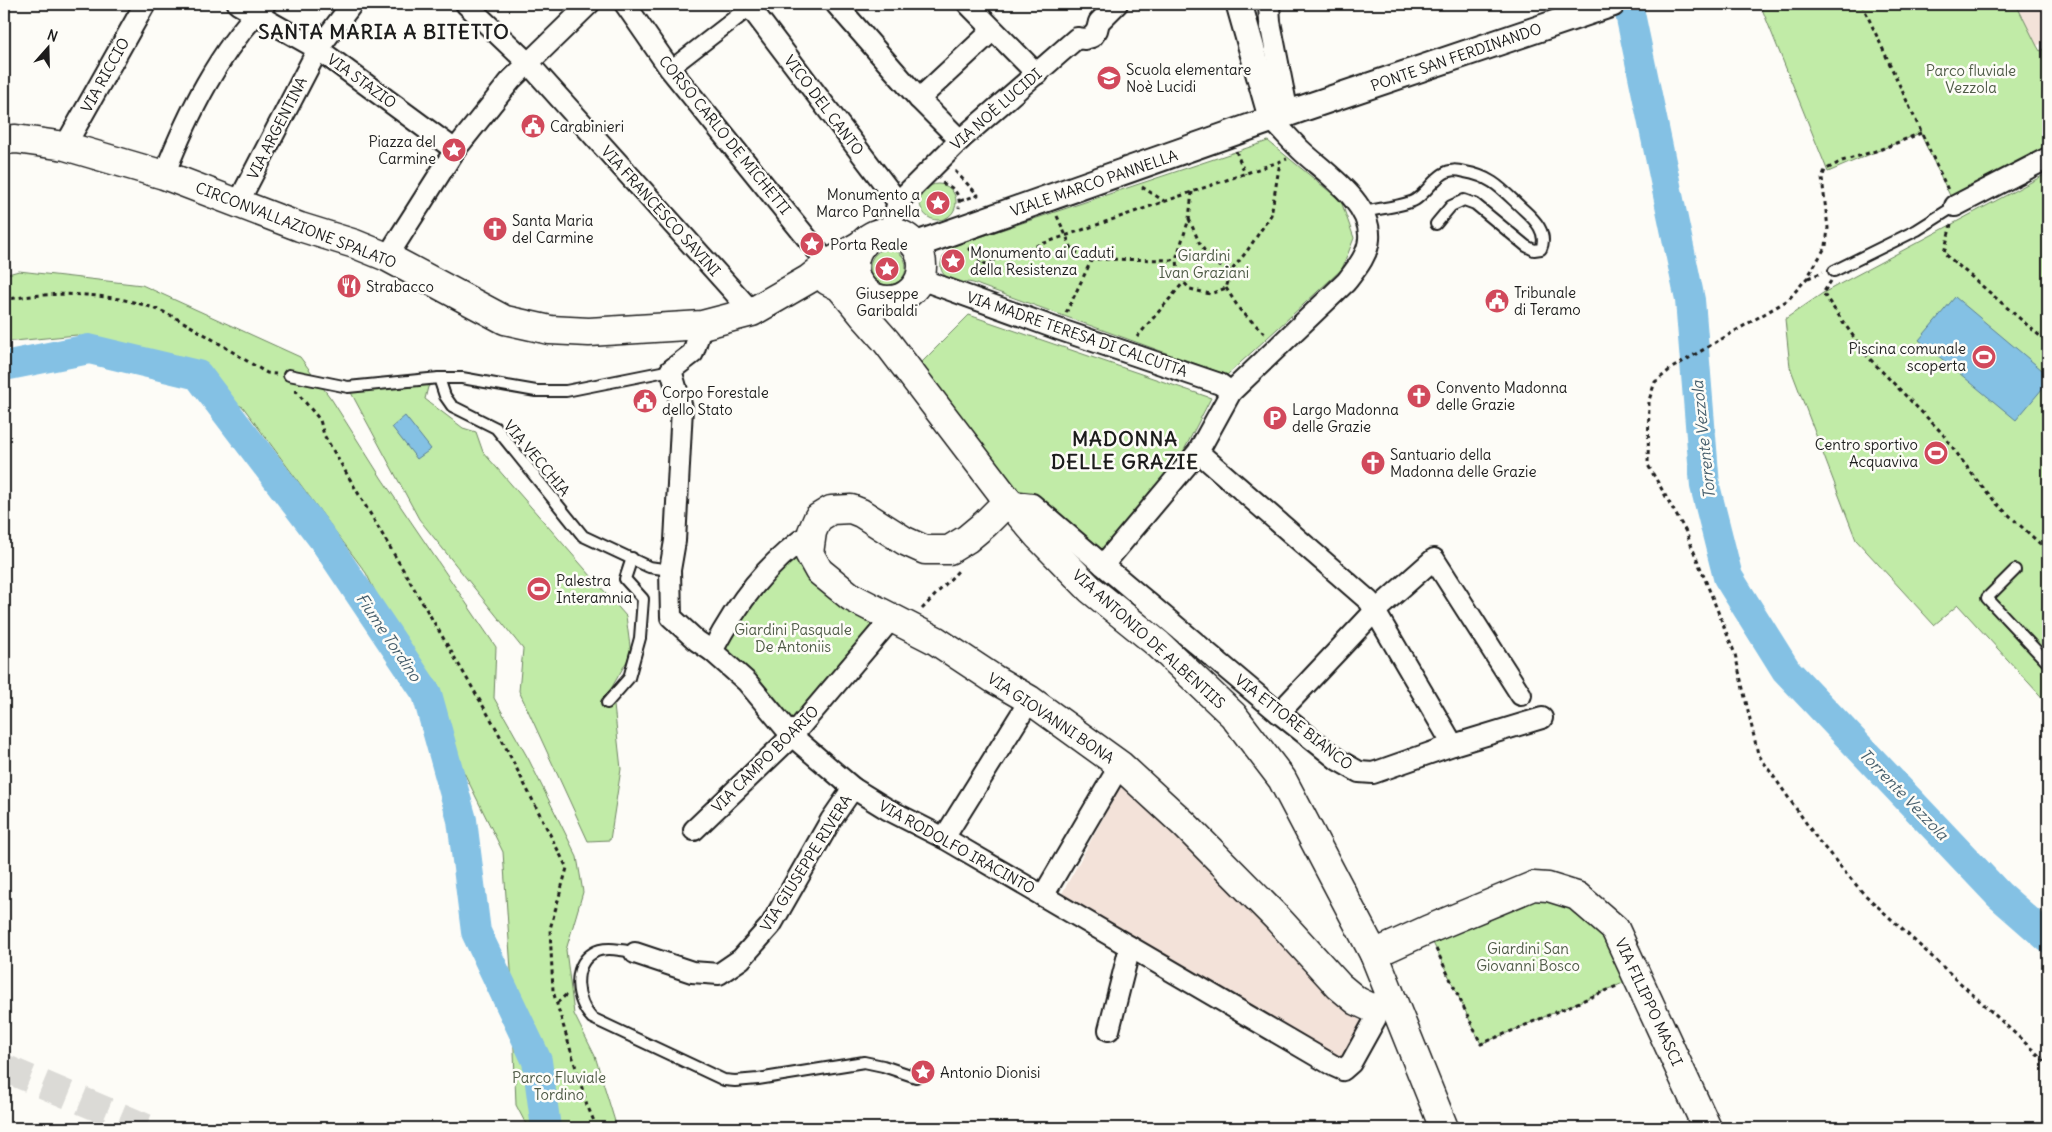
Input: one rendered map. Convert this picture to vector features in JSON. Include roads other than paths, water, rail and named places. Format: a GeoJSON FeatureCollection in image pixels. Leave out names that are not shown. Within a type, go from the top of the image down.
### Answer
{"type":"FeatureCollection","features":[{"type":"Feature","properties":{"kind":"main road","name":"CIRCONVALLAZIONE SPALATO"},"geometry":{"type":"LineString","coordinates":[[4,140],[16,139],[65,146],[164,175],[300,227],[355,244],[387,257],[504,320],[550,330],[589,332],[702,325],[752,312],[822,274],[864,243]]}},
{"type":"Feature","properties":{"kind":"main road"},"geometry":{"type":"LineString","coordinates":[[859,282],[872,296],[879,299],[894,300],[912,291],[920,279],[922,261],[915,245],[903,236],[889,232],[875,235],[864,243],[855,259],[864,316]]}},
{"type":"Feature","properties":{"kind":"main road","name":"CIRCONVALLAZIONE SPALATO"},"geometry":{"type":"LineString","coordinates":[[822,274],[859,282]]}},
{"type":"Feature","properties":{"kind":"main road","name":"VIA ANTONIO DE ALBENTIIS"},"geometry":{"type":"LineString","coordinates":[[822,274],[840,287],[886,341],[1008,501],[1039,537],[1090,589],[1158,644],[1232,715],[1282,779],[1374,954],[1383,1004],[1444,1128]]}},
{"type":"Feature","properties":{"kind":"main road"},"geometry":{"type":"LineString","coordinates":[[886,341],[884,320],[894,300]]}},
{"type":"Feature","properties":{"kind":"main road"},"geometry":{"type":"LineString","coordinates":[[812,532],[818,518],[831,510],[851,509],[917,547],[925,550],[949,550],[967,539],[1008,501]]}},
{"type":"Feature","properties":{"kind":"main road","name":"VIA GIOVANNI BONA"},"geometry":{"type":"LineString","coordinates":[[812,532],[809,553],[819,572],[851,597],[935,640],[1030,700],[1120,765],[1184,824],[1278,918],[1339,986],[1357,1001],[1383,1004]]}},
{"type":"Feature","properties":{"kind":"main road","name":"VIA FILIPPO MASCI"},"geometry":{"type":"LineString","coordinates":[[1374,954],[1533,886],[1548,887],[1577,896],[1615,929],[1707,1128]]}},
{"type":"Feature","properties":{"kind":"street","name":"VIA RICCIO"},"geometry":{"type":"LineString","coordinates":[[65,146],[145,4]]}},
{"type":"Feature","properties":{"kind":"street","name":"VIA STAZIO"},"geometry":{"type":"LineString","coordinates":[[238,4],[260,8],[455,150]]}},
{"type":"Feature","properties":{"kind":"street","name":"VIA ARGENTINA"},"geometry":{"type":"LineString","coordinates":[[238,203],[318,49],[352,4]]}},
{"type":"Feature","properties":{"kind":"street","name":"VIA FRANCESCO SAVINI"},"geometry":{"type":"LineString","coordinates":[[466,4],[529,64],[752,312]]}},
{"type":"Feature","properties":{"kind":"street"},"geometry":{"type":"LineString","coordinates":[[387,257],[455,150],[511,80],[589,4]]}},
{"type":"Feature","properties":{"kind":"street","name":"CORSO CARLO DE MICHETTI"},"geometry":{"type":"LineString","coordinates":[[625,4],[670,69],[822,274]]}},
{"type":"Feature","properties":{"kind":"street"},"geometry":{"type":"LineString","coordinates":[[836,4],[919,99],[960,140]]}},
{"type":"Feature","properties":{"kind":"street"},"geometry":{"type":"LineString","coordinates":[[968,4],[1037,74]]}},
{"type":"Feature","properties":{"kind":"street","name":"VIA NOÈ LUCIDI"},"geometry":{"type":"LineString","coordinates":[[889,232],[898,202],[960,140],[1077,38],[1095,40],[1099,22],[1117,4]]}},
{"type":"Feature","properties":{"kind":"street"},"geometry":{"type":"LineString","coordinates":[[1104,565],[1198,452],[1231,392],[1346,282],[1358,267],[1367,250],[1369,227],[1363,212],[1346,191],[1304,152],[1239,4]]}},
{"type":"Feature","properties":{"kind":"street"},"geometry":{"type":"LineString","coordinates":[[1269,4],[1270,22],[1287,115]]}},
{"type":"Feature","properties":{"kind":"street","name":"PONTE SAN FERDINANDO"},"geometry":{"type":"LineString","coordinates":[[1287,115],[1612,4]]}},
{"type":"Feature","properties":{"kind":"street"},"geometry":{"type":"LineString","coordinates":[[670,69],[752,6]]}},
{"type":"Feature","properties":{"kind":"street","name":"VICO DEL CANTO"},"geometry":{"type":"LineString","coordinates":[[752,6],[898,202]]}},
{"type":"Feature","properties":{"kind":"street"},"geometry":{"type":"LineString","coordinates":[[164,175],[201,91],[234,39],[260,8]]}},
{"type":"Feature","properties":{"kind":"street"},"geometry":{"type":"LineString","coordinates":[[919,99],[993,30]]}},
{"type":"Feature","properties":{"kind":"street","name":"VIALE MARCO PANNELLA"},"geometry":{"type":"LineString","coordinates":[[915,245],[1287,115]]}},
{"type":"Feature","properties":{"kind":"street"},"geometry":{"type":"LineString","coordinates":[[1955,206],[2048,158]]}},
{"type":"Feature","properties":{"kind":"street","name":"VIA MADRE TERESA DI CALCUTTA"},"geometry":{"type":"LineString","coordinates":[[920,279],[1058,329],[1220,384],[1231,392]]}},
{"type":"Feature","properties":{"kind":"street"},"geometry":{"type":"LineString","coordinates":[[671,370],[693,353],[699,340],[702,325]]}},
{"type":"Feature","properties":{"kind":"street","name":"VIA RODOLFO IRACINTO"},"geometry":{"type":"LineString","coordinates":[[671,370],[682,408],[675,541],[670,570],[671,617],[747,682],[792,736],[853,788],[887,809],[944,838],[1343,1070],[1351,1063],[1383,1004]]}},
{"type":"Feature","properties":{"kind":"street"},"geometry":{"type":"LineString","coordinates":[[1198,452],[1369,601],[1453,745]]}},
{"type":"Feature","properties":{"kind":"street","name":"VIA ETTORE BIANCO"},"geometry":{"type":"LineString","coordinates":[[1008,501],[1032,504],[1279,713],[1338,760],[1359,772],[1374,773],[1453,745],[1542,718]]}},
{"type":"Feature","properties":{"kind":"street"},"geometry":{"type":"LineString","coordinates":[[712,651],[742,599],[790,547],[812,532]]}},
{"type":"Feature","properties":{"kind":"street"},"geometry":{"type":"LineString","coordinates":[[1279,713],[1374,612],[1434,559],[1521,695]]}},
{"type":"Feature","properties":{"kind":"street","name":"VIA CAMPO BOARIO"},"geometry":{"type":"LineString","coordinates":[[694,830],[792,736],[892,618]]}},
{"type":"Feature","properties":{"kind":"street"},"geometry":{"type":"LineString","coordinates":[[944,838],[1030,700]]}},
{"type":"Feature","properties":{"kind":"street"},"geometry":{"type":"LineString","coordinates":[[1043,896],[1120,765]]}},
{"type":"Feature","properties":{"kind":"street","name":"VIA GIUSEPPE RIVERA"},"geometry":{"type":"LineString","coordinates":[[636,953],[692,972],[719,974],[741,959],[771,925],[831,820],[853,788]]}},
{"type":"Feature","properties":{"kind":"street"},"geometry":{"type":"LineString","coordinates":[[1109,1030],[1130,947]]}},
{"type":"Feature","properties":{"kind":"lane"},"geometry":{"type":"LineString","coordinates":[[1363,212],[1414,201],[1440,176],[1447,171],[1457,170],[1479,174],[1490,179],[1535,220],[1543,235],[1543,244],[1541,249],[1534,250],[1526,246],[1475,204],[1464,200],[1451,206],[1436,224]]}},
{"type":"Feature","properties":{"kind":"lane"},"geometry":{"type":"LineString","coordinates":[[1834,271],[1917,230],[1955,206]]}},
{"type":"Feature","properties":{"kind":"lane"},"geometry":{"type":"LineString","coordinates":[[290,375],[348,387],[439,378],[462,378],[536,391],[566,391],[671,370]]}},
{"type":"Feature","properties":{"kind":"lane","name":"VIA VECCHIA"},"geometry":{"type":"LineString","coordinates":[[439,378],[445,396],[452,406],[496,428],[583,536],[649,567],[670,570]]}},
{"type":"Feature","properties":{"kind":"lane"},"geometry":{"type":"LineString","coordinates":[[607,703],[629,678],[640,638],[643,598],[624,579],[632,558]]}},
{"type":"Feature","properties":{"kind":"lane"},"geometry":{"type":"LineString","coordinates":[[2015,570],[1987,598],[2048,663]]}},
{"type":"Feature","properties":{"kind":"lane","name":"VIA GIUSEPPE RIVERA"},"geometry":{"type":"LineString","coordinates":[[636,953],[603,950],[594,952],[583,962],[580,969],[579,989],[582,1005],[586,1012],[592,1018],[724,1080],[758,1079],[864,1062],[916,1077]]}},
{"type":"Feature","properties":{"kind":"water","name":"Piscina comunale scoperta"},"geometry":{"type":"Polygon","coordinates":[[[1955,297],[2048,375],[2048,382],[2016,420],[1919,340],[1955,297]]]}},
{"type":"Feature","properties":{"kind":"water"},"geometry":{"type":"Polygon","coordinates":[[[405,416],[431,449],[417,459],[392,427],[405,416]]]}},
{"type":"Feature","properties":{"kind":"waterway","name":"Torrente Vezzola"},"geometry":{"type":"LineString","coordinates":[[1628,4],[1690,300],[1705,486],[1728,577],[1786,670],[1999,895],[2048,938]]}},
{"type":"Feature","properties":{"kind":"waterway","name":"Fiume Tordino"},"geometry":{"type":"LineString","coordinates":[[4,366],[89,349],[198,375],[323,539],[427,694],[462,820],[476,932],[537,1061],[546,1128]]}},
{"type":"Feature","properties":{"kind":"tunnel"},"geometry":{"type":"LineString","coordinates":[[4,1068],[147,1128]]}},
{"type":"Feature","properties":{"kind":"place","name":"Scuola elementare Noè Lucidi"},"geometry":{"type":"Point","coordinates":[1109,78]}},
{"type":"Feature","properties":{"kind":"place","name":"Carabinieri"},"geometry":{"type":"Point","coordinates":[533,126]}},
{"type":"Feature","properties":{"kind":"place","name":"Piazza del Carmine"},"geometry":{"type":"Point","coordinates":[454,150]}},
{"type":"Feature","properties":{"kind":"place","name":"Monumento a Marco Pannella"},"geometry":{"type":"Point","coordinates":[938,203]}},
{"type":"Feature","properties":{"kind":"place","name":"Santa Maria del Carmine"},"geometry":{"type":"Point","coordinates":[495,229]}},
{"type":"Feature","properties":{"kind":"place","name":"Porta Reale"},"geometry":{"type":"Point","coordinates":[812,244]}},
{"type":"Feature","properties":{"kind":"place","name":"Monumento ai Caduti della Resistenza"},"geometry":{"type":"Point","coordinates":[953,261]}},
{"type":"Feature","properties":{"kind":"place","name":"Giuseppe Garibaldi"},"geometry":{"type":"Point","coordinates":[887,269]}},
{"type":"Feature","properties":{"kind":"place","name":"Strabacco"},"geometry":{"type":"Point","coordinates":[349,286]}},
{"type":"Feature","properties":{"kind":"place","name":"Tribunale di Teramo"},"geometry":{"type":"Point","coordinates":[1497,301]}},
{"type":"Feature","properties":{"kind":"place","name":"Piscina comunale scoperta"},"geometry":{"type":"Point","coordinates":[1984,357]}},
{"type":"Feature","properties":{"kind":"place","name":"Convento Madonna delle Grazie"},"geometry":{"type":"Point","coordinates":[1419,396]}},
{"type":"Feature","properties":{"kind":"place","name":"Corpo Forestale dello Stato"},"geometry":{"type":"Point","coordinates":[645,401]}},
{"type":"Feature","properties":{"kind":"place","name":"Largo Madonna delle Grazie"},"geometry":{"type":"Point","coordinates":[1275,418]}},
{"type":"Feature","properties":{"kind":"place","name":"Centro sportivo Acquaviva"},"geometry":{"type":"Point","coordinates":[1936,453]}},
{"type":"Feature","properties":{"kind":"place","name":"Santuario della Madonna delle Grazie"},"geometry":{"type":"Point","coordinates":[1373,463]}},
{"type":"Feature","properties":{"kind":"place","name":"Palestra Interamnia"},"geometry":{"type":"Point","coordinates":[539,589]}},
{"type":"Feature","properties":{"kind":"place","name":"Antonio Dionisi"},"geometry":{"type":"Point","coordinates":[923,1072]}},
{"type":"Feature","properties":{"kind":"district","name":"SANTA MARIA A BITETTO"},"geometry":{"type":"Point","coordinates":[384,31]}},
{"type":"Feature","properties":{"kind":"district","name":"MADONNA DELLE GRAZIE"},"geometry":{"type":"Point","coordinates":[1125,450]}},
{"type":"Feature","properties":{"kind":"park label","name":"Parco fluviale Vezzola"},"geometry":{"type":"Point","coordinates":[1971,78]}},
{"type":"Feature","properties":{"kind":"park label","name":"Giardini Ivan Graziani"},"geometry":{"type":"Point","coordinates":[1204,264]}},
{"type":"Feature","properties":{"kind":"park label","name":"Giardini Pasquale De Antoniis"},"geometry":{"type":"Point","coordinates":[793,638]}},
{"type":"Feature","properties":{"kind":"park label","name":"Giardini San Giovanni Bosco"},"geometry":{"type":"Point","coordinates":[1528,956]}},
{"type":"Feature","properties":{"kind":"park label","name":"Parco Fluviale Tordino"},"geometry":{"type":"Point","coordinates":[559,1086]}}]}
